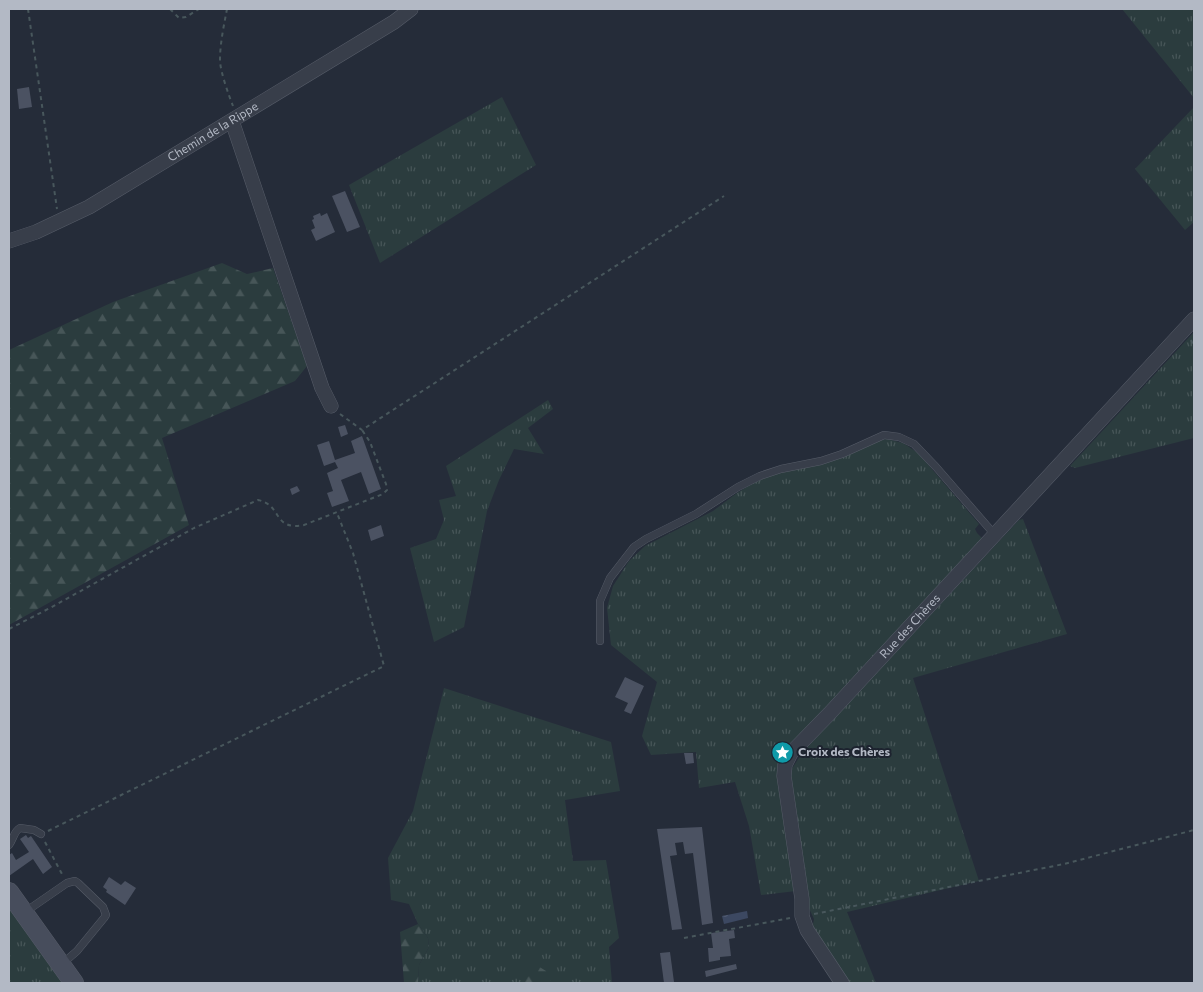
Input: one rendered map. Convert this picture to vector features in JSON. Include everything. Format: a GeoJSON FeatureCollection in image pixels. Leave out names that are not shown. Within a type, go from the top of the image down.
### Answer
{"type":"FeatureCollection","features":[{"type":"Feature","properties":{"kind":"street","name":"Chemin de la Rippe"},"geometry":{"type":"LineString","coordinates":[[9,241],[36,232],[89,207],[394,22],[410,9]]}},
{"type":"Feature","properties":{"kind":"street"},"geometry":{"type":"LineString","coordinates":[[235,119],[322,388],[331,406]]}},
{"type":"Feature","properties":{"kind":"street","name":"Rue des Chères"},"geometry":{"type":"LineString","coordinates":[[842,983],[807,930],[802,916],[802,899],[784,776],[785,765],[792,753],[1194,319]]}},
{"type":"Feature","properties":{"kind":"street"},"geometry":{"type":"LineString","coordinates":[[9,892],[74,983]]}},
{"type":"Feature","properties":{"kind":"lane"},"geometry":{"type":"LineString","coordinates":[[600,641],[600,601],[610,578],[634,547],[696,514],[738,487],[760,476],[781,469],[822,461],[884,435],[899,437],[914,444],[995,535]]}},
{"type":"Feature","properties":{"kind":"lane"},"geometry":{"type":"LineString","coordinates":[[9,846],[20,828],[34,830],[41,834]]}},
{"type":"Feature","properties":{"kind":"lane"},"geometry":{"type":"LineString","coordinates":[[23,913],[67,883],[75,881],[102,907],[106,915],[77,951],[60,965]]}},
{"type":"Feature","properties":{"kind":"path"},"geometry":{"type":"LineString","coordinates":[[28,9],[58,214],[54,224]]}},
{"type":"Feature","properties":{"kind":"path"},"geometry":{"type":"LineString","coordinates":[[170,9],[179,18],[186,17],[199,9]]}},
{"type":"Feature","properties":{"kind":"path"},"geometry":{"type":"LineString","coordinates":[[227,9],[220,62],[235,119]]}},
{"type":"Feature","properties":{"kind":"path"},"geometry":{"type":"LineString","coordinates":[[362,430],[724,196]]}},
{"type":"Feature","properties":{"kind":"path"},"geometry":{"type":"LineString","coordinates":[[9,629],[194,528],[253,501],[265,501],[286,525],[294,527],[337,513],[383,494],[387,490],[386,484],[370,442],[362,430],[331,406]]}},
{"type":"Feature","properties":{"kind":"path"},"geometry":{"type":"LineString","coordinates":[[67,883],[41,834],[384,666],[353,553],[337,513]]}},
{"type":"Feature","properties":{"kind":"path"},"geometry":{"type":"LineString","coordinates":[[684,938],[1064,864],[1194,830]]}},
{"type":"Feature","properties":{"kind":"green space"},"geometry":{"type":"Polygon","coordinates":[[[1122,9],[1194,9],[1194,98],[1122,9]]]}},
{"type":"Feature","properties":{"kind":"green space"},"geometry":{"type":"Polygon","coordinates":[[[502,97],[536,165],[380,263],[349,185],[502,97]]]}},
{"type":"Feature","properties":{"kind":"green space"},"geometry":{"type":"Polygon","coordinates":[[[1194,107],[1194,222],[1185,230],[1135,169],[1194,107]]]}},
{"type":"Feature","properties":{"kind":"green space"},"geometry":{"type":"Polygon","coordinates":[[[222,263],[247,274],[273,268],[307,366],[295,381],[162,438],[189,525],[9,625],[9,350],[113,302],[222,263]]]}},
{"type":"Feature","properties":{"kind":"green space"},"geometry":{"type":"Polygon","coordinates":[[[1194,332],[1194,438],[1075,468],[1070,466],[1194,332]]]}},
{"type":"Feature","properties":{"kind":"green space"},"geometry":{"type":"Polygon","coordinates":[[[548,400],[553,409],[528,428],[544,454],[514,449],[487,511],[464,627],[434,642],[410,548],[436,539],[444,520],[439,500],[456,496],[446,466],[548,400]]]}},
{"type":"Feature","properties":{"kind":"green space"},"geometry":{"type":"Polygon","coordinates":[[[887,439],[903,443],[918,453],[979,524],[975,529],[984,540],[786,750],[796,891],[761,895],[749,826],[735,782],[699,788],[696,752],[651,755],[642,736],[657,682],[611,645],[607,608],[613,586],[629,561],[645,546],[713,511],[753,483],[775,474],[825,463],[873,442],[887,439]]]}},
{"type":"Feature","properties":{"kind":"green space"},"geometry":{"type":"Polygon","coordinates":[[[1023,519],[1067,634],[913,678],[979,881],[847,912],[876,983],[847,983],[812,930],[814,919],[807,904],[788,775],[802,753],[1019,520],[1023,519]]]}},
{"type":"Feature","properties":{"kind":"green space"},"geometry":{"type":"Polygon","coordinates":[[[444,688],[611,742],[620,791],[565,800],[573,861],[606,860],[619,938],[609,947],[612,983],[418,983],[419,965],[429,947],[428,938],[418,924],[409,904],[391,900],[388,858],[413,811],[444,688]]]}},
{"type":"Feature","properties":{"kind":"green space"},"geometry":{"type":"Polygon","coordinates":[[[9,908],[62,983],[9,983],[9,908]]]}},
{"type":"Feature","properties":{"kind":"green space"},"geometry":{"type":"Polygon","coordinates":[[[418,924],[428,938],[429,947],[419,965],[418,983],[404,983],[400,932],[418,924]]]}},
{"type":"Feature","properties":{"kind":"green space"},"geometry":{"type":"Polygon","coordinates":[[[533,963],[546,971],[552,983],[519,983],[524,981],[523,966],[533,963]]]}},
{"type":"Feature","properties":{"kind":"water"},"geometry":{"type":"Polygon","coordinates":[[[747,911],[748,918],[724,924],[722,916],[747,911]]]}},
{"type":"Feature","properties":{"kind":"building"},"geometry":{"type":"Polygon","coordinates":[[[29,87],[32,107],[19,109],[17,89],[29,87]]]}},
{"type":"Feature","properties":{"kind":"building"},"geometry":{"type":"Polygon","coordinates":[[[345,191],[360,227],[347,232],[332,196],[345,191]]]}},
{"type":"Feature","properties":{"kind":"building"},"geometry":{"type":"Polygon","coordinates":[[[320,213],[321,216],[327,213],[335,232],[316,241],[311,230],[315,228],[312,220],[314,219],[313,216],[320,213]]]}},
{"type":"Feature","properties":{"kind":"building"},"geometry":{"type":"Polygon","coordinates":[[[345,425],[348,434],[341,437],[338,427],[345,425]]]}},
{"type":"Feature","properties":{"kind":"building"},"geometry":{"type":"Polygon","coordinates":[[[362,436],[381,489],[369,494],[361,472],[341,480],[349,501],[332,507],[327,493],[333,491],[327,473],[338,468],[335,462],[324,466],[317,445],[329,441],[335,460],[355,453],[351,441],[362,436]]]}},
{"type":"Feature","properties":{"kind":"building"},"geometry":{"type":"Polygon","coordinates":[[[297,486],[300,491],[292,495],[290,489],[297,486]]]}},
{"type":"Feature","properties":{"kind":"building"},"geometry":{"type":"Polygon","coordinates":[[[381,525],[384,536],[371,541],[368,530],[381,525]]]}},
{"type":"Feature","properties":{"kind":"building"},"geometry":{"type":"Polygon","coordinates":[[[625,677],[644,686],[631,714],[624,711],[628,703],[615,697],[625,677]]]}},
{"type":"Feature","properties":{"kind":"building"},"geometry":{"type":"Polygon","coordinates":[[[684,753],[693,753],[694,763],[686,764],[684,753]]]}},
{"type":"Feature","properties":{"kind":"building"},"geometry":{"type":"Polygon","coordinates":[[[702,827],[713,923],[702,925],[693,853],[685,854],[683,842],[675,843],[677,855],[670,856],[682,929],[672,930],[657,829],[702,827]]]}},
{"type":"Feature","properties":{"kind":"building"},"geometry":{"type":"Polygon","coordinates":[[[26,835],[28,838],[31,836],[52,867],[43,874],[33,859],[9,876],[9,855],[12,853],[16,860],[29,852],[20,839],[26,835]]]}},
{"type":"Feature","properties":{"kind":"building"},"geometry":{"type":"Polygon","coordinates":[[[109,877],[121,885],[125,881],[136,888],[125,905],[106,892],[107,890],[103,887],[109,877]]]}},
{"type":"Feature","properties":{"kind":"building"},"geometry":{"type":"Polygon","coordinates":[[[734,930],[735,938],[729,939],[731,956],[720,957],[720,960],[709,962],[708,948],[713,948],[711,933],[734,930]]]}},
{"type":"Feature","properties":{"kind":"building"},"geometry":{"type":"Polygon","coordinates":[[[670,952],[674,982],[664,983],[660,953],[670,952]]]}},
{"type":"Feature","properties":{"kind":"building"},"geometry":{"type":"Polygon","coordinates":[[[736,964],[737,969],[706,977],[705,971],[736,964]]]}},
{"type":"Feature","properties":{"kind":"place","name":"Croix des Chères"},"geometry":{"type":"Point","coordinates":[782,752]}}]}
